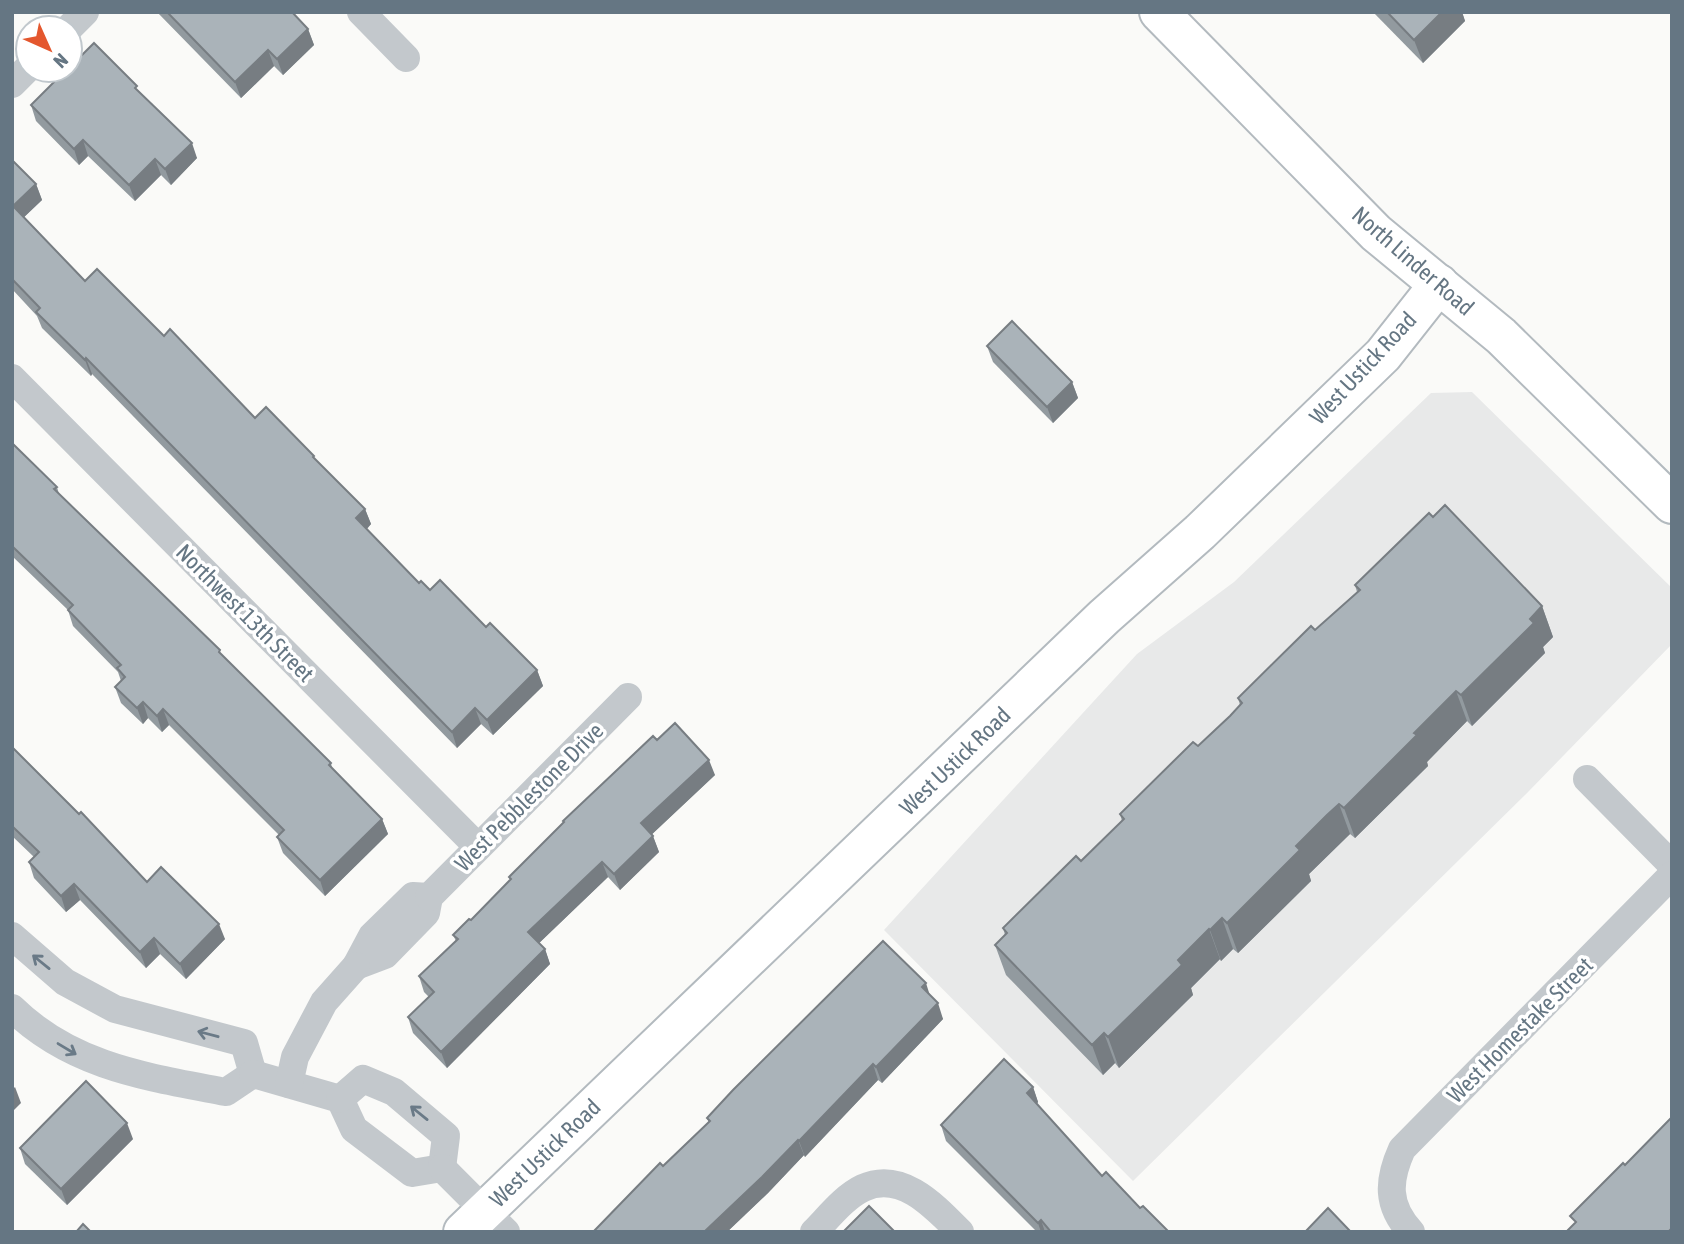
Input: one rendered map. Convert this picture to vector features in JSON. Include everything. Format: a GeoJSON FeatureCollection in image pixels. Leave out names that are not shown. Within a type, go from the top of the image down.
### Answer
{"type":"FeatureCollection","features":[{"type":"Feature","properties":{"kind":"main road","name":"North Linder Road"},"geometry":{"type":"LineString","coordinates":[[1159,12],[1376,233],[1503,338],[1672,504]]}},
{"type":"Feature","properties":{"kind":"main road","name":"West Ustick Road"},"geometry":{"type":"LineString","coordinates":[[485,1225],[1104,617],[1200,532],[1383,355],[1439,285]]}},
{"type":"Feature","properties":{"kind":"street"},"geometry":{"type":"LineString","coordinates":[[361,12],[406,58]]}},
{"type":"Feature","properties":{"kind":"street","name":"Northwest 13th Street"},"geometry":{"type":"LineString","coordinates":[[12,378],[478,847]]}},
{"type":"Feature","properties":{"kind":"street","name":"West Pebblestone Drive"},"geometry":{"type":"LineString","coordinates":[[289,1084],[295,1057],[324,1002],[356,966],[372,936],[413,896],[429,897],[628,697]]}},
{"type":"Feature","properties":{"kind":"street"},"geometry":{"type":"LineString","coordinates":[[1587,779],[1672,864]]}},
{"type":"Feature","properties":{"kind":"street","name":"West Homestake Street"},"geometry":{"type":"LineString","coordinates":[[1411,1232],[1398,1213],[1391,1196],[1392,1171],[1402,1149],[1672,875]]}},
{"type":"Feature","properties":{"kind":"street"},"geometry":{"type":"LineString","coordinates":[[12,936],[65,982],[115,1009],[244,1043],[253,1073]]}},
{"type":"Feature","properties":{"kind":"street"},"geometry":{"type":"LineString","coordinates":[[12,1009],[29,1025],[75,1054],[142,1075],[226,1092],[253,1073]]}},
{"type":"Feature","properties":{"kind":"street"},"geometry":{"type":"LineString","coordinates":[[253,1073],[341,1099]]}},
{"type":"Feature","properties":{"kind":"street"},"geometry":{"type":"LineString","coordinates":[[341,1099],[363,1079],[394,1092],[446,1136],[442,1168],[485,1225]]}},
{"type":"Feature","properties":{"kind":"street"},"geometry":{"type":"LineString","coordinates":[[341,1099],[354,1129],[412,1173],[442,1168]]}},
{"type":"Feature","properties":{"kind":"street"},"geometry":{"type":"LineString","coordinates":[[814,1232],[848,1199],[862,1189],[881,1183],[903,1187],[928,1200],[960,1232]]}},
{"type":"Feature","properties":{"kind":"shaded area"},"geometry":{"type":"Polygon","coordinates":[[[1472,392],[1672,588],[1672,644],[1529,791],[1133,1181],[884,930],[1137,654],[1234,582],[1431,393],[1472,392]]]}},
{"type":"Feature","properties":{"kind":"building"},"geometry":{"type":"Polygon","coordinates":[[[167,12],[292,12],[308,29],[277,59],[268,50],[235,82],[167,12]]]}},
{"type":"Feature","properties":{"kind":"building"},"geometry":{"type":"Polygon","coordinates":[[[1387,12],[1442,12],[1414,40],[1387,12]]]}},
{"type":"Feature","properties":{"kind":"building"},"geometry":{"type":"Polygon","coordinates":[[[94,43],[137,86],[135,88],[192,143],[165,169],[155,159],[129,185],[83,140],[74,149],[31,105],[52,84],[84,84],[84,53],[94,43]]]}},
{"type":"Feature","properties":{"kind":"building"},"geometry":{"type":"Polygon","coordinates":[[[12,160],[36,184],[13,206],[85,281],[97,269],[164,336],[170,329],[255,418],[266,407],[365,509],[356,518],[419,583],[421,581],[430,590],[440,580],[486,627],[490,623],[537,670],[487,720],[475,708],[452,732],[86,358],[85,360],[36,312],[40,308],[12,279],[12,160]]]}},
{"type":"Feature","properties":{"kind":"building"},"geometry":{"type":"Polygon","coordinates":[[[1012,321],[1072,382],[1047,407],[987,346],[1012,321]]]}},
{"type":"Feature","properties":{"kind":"building"},"geometry":{"type":"Polygon","coordinates":[[[12,443],[57,487],[54,489],[220,650],[219,652],[331,763],[329,765],[382,819],[320,880],[277,837],[284,830],[163,709],[157,716],[143,702],[137,708],[115,687],[125,677],[117,668],[121,665],[68,610],[73,605],[12,546],[12,443]]]}},
{"type":"Feature","properties":{"kind":"building"},"geometry":{"type":"Polygon","coordinates":[[[1445,505],[1542,606],[1530,619],[1534,623],[1461,695],[1456,691],[1414,733],[1417,735],[1344,808],[1339,804],[1327,815],[1296,846],[1300,850],[1227,923],[1222,918],[1209,929],[1178,960],[1182,965],[1108,1037],[1104,1033],[1092,1045],[995,945],[1007,933],[1003,928],[1076,856],[1081,861],[1124,819],[1120,814],[1193,742],[1198,746],[1230,716],[1242,703],[1238,698],[1311,626],[1315,630],[1360,590],[1355,585],[1429,513],[1433,517],[1445,505]]]}},
{"type":"Feature","properties":{"kind":"building"},"geometry":{"type":"Polygon","coordinates":[[[675,723],[709,760],[641,823],[653,836],[614,874],[602,862],[528,932],[545,949],[441,1052],[408,1017],[434,992],[419,976],[458,939],[453,935],[511,879],[509,877],[563,821],[653,736],[657,740],[675,723]]]}},
{"type":"Feature","properties":{"kind":"building"},"geometry":{"type":"Polygon","coordinates":[[[12,747],[79,814],[81,812],[147,882],[161,867],[219,924],[180,964],[154,938],[140,952],[74,884],[61,896],[29,862],[39,852],[12,826],[12,747]]]}},
{"type":"Feature","properties":{"kind":"building"},"geometry":{"type":"Polygon","coordinates":[[[883,941],[926,983],[922,987],[938,1003],[876,1067],[873,1064],[799,1141],[704,1232],[594,1231],[660,1163],[663,1166],[710,1121],[707,1118],[733,1090],[883,941]]]}},
{"type":"Feature","properties":{"kind":"building"},"geometry":{"type":"Polygon","coordinates":[[[1004,1059],[1033,1087],[1027,1093],[1102,1176],[1106,1172],[1140,1208],[1143,1206],[1169,1232],[1051,1232],[1041,1220],[1038,1223],[941,1125],[1004,1059]]]}},
{"type":"Feature","properties":{"kind":"building"},"geometry":{"type":"Polygon","coordinates":[[[86,1081],[127,1123],[61,1189],[20,1148],[86,1081]]]}},
{"type":"Feature","properties":{"kind":"building"},"geometry":{"type":"Polygon","coordinates":[[[1672,1117],[1672,1228],[1668,1232],[1566,1232],[1576,1222],[1570,1216],[1672,1117]]]}},
{"type":"Feature","properties":{"kind":"building"},"geometry":{"type":"Polygon","coordinates":[[[869,1206],[895,1232],[843,1232],[869,1206]]]}},
{"type":"Feature","properties":{"kind":"building"},"geometry":{"type":"Polygon","coordinates":[[[1328,1208],[1351,1232],[1305,1232],[1328,1208]]]}},
{"type":"Feature","properties":{"kind":"building"},"geometry":{"type":"Polygon","coordinates":[[[83,1224],[91,1232],[76,1232],[83,1224]]]}}]}
